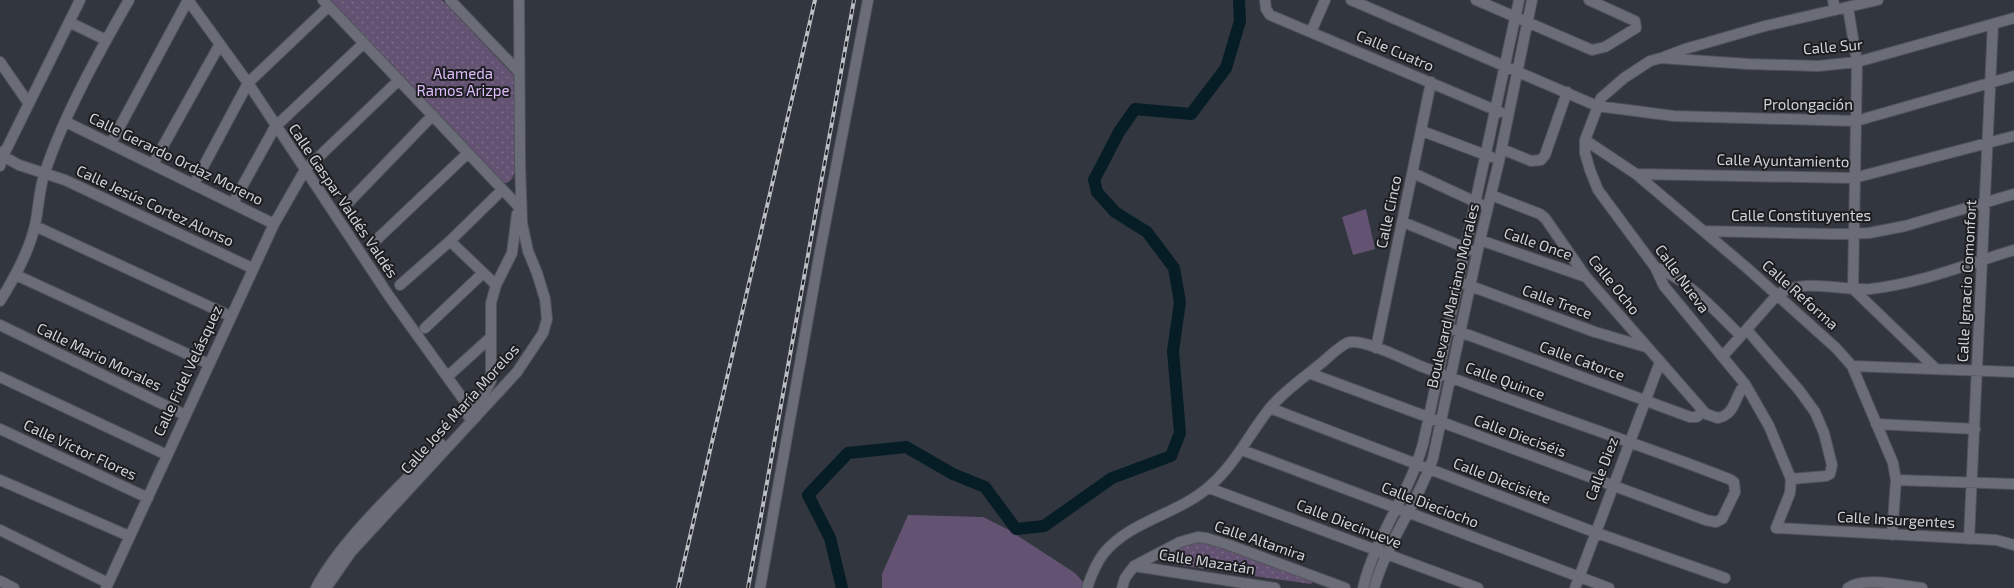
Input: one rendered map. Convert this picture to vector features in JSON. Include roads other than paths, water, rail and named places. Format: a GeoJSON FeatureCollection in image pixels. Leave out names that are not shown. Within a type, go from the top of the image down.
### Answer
{"type":"FeatureCollection","features":[{"type":"Feature","properties":{"kind":"street"},"geometry":{"type":"LineString","coordinates":[[1,158],[80,0]]}},
{"type":"Feature","properties":{"kind":"street"},"geometry":{"type":"LineString","coordinates":[[0,301],[16,275],[35,226],[44,173],[66,122],[106,40],[129,0]]}},
{"type":"Feature","properties":{"kind":"street"},"geometry":{"type":"LineString","coordinates":[[111,143],[188,0]]}},
{"type":"Feature","properties":{"kind":"street","name":"Calle Gaspar Valdés Valdés"},"geometry":{"type":"LineString","coordinates":[[188,0],[248,83],[275,127],[389,296],[474,414]]}},
{"type":"Feature","properties":{"kind":"street"},"geometry":{"type":"LineString","coordinates":[[450,0],[459,5],[519,72]]}},
{"type":"Feature","properties":{"kind":"street","name":"Calle José María Morelos"},"geometry":{"type":"LineString","coordinates":[[316,588],[333,561],[359,530],[517,372],[530,356],[543,333],[547,320],[544,299],[538,273],[526,245],[520,204],[520,0]]}},
{"type":"Feature","properties":{"kind":"street"},"geometry":{"type":"LineString","coordinates":[[760,588],[820,251],[868,0]]}},
{"type":"Feature","properties":{"kind":"street","name":"Calle Cuatro"},"geometry":{"type":"LineString","coordinates":[[1265,0],[1266,9],[1270,14],[1508,115]]}},
{"type":"Feature","properties":{"kind":"street"},"geometry":{"type":"LineString","coordinates":[[1311,32],[1325,0]]}},
{"type":"Feature","properties":{"kind":"street"},"geometry":{"type":"LineString","coordinates":[[1351,0],[1597,106]]}},
{"type":"Feature","properties":{"kind":"street"},"geometry":{"type":"LineString","coordinates":[[1476,0],[1592,50],[1605,47],[1636,28],[1636,21],[1589,0]]}},
{"type":"Feature","properties":{"kind":"street","name":"Boulevard Mariano Morales"},"geometry":{"type":"LineString","coordinates":[[1363,588],[1376,550],[1417,465],[1459,282],[1474,201],[1519,0]]}},
{"type":"Feature","properties":{"kind":"street","name":"Boulevard Mariano Morales"},"geometry":{"type":"LineString","coordinates":[[1374,588],[1429,470],[1502,150],[1532,0]]}},
{"type":"Feature","properties":{"kind":"street"},"geometry":{"type":"LineString","coordinates":[[1661,58],[1685,49],[1834,5],[1848,8],[1878,0]]}},
{"type":"Feature","properties":{"kind":"street"},"geometry":{"type":"LineString","coordinates":[[194,184],[248,83],[326,3],[433,115],[467,154],[502,190],[520,204]]}},
{"type":"Feature","properties":{"kind":"street"},"geometry":{"type":"LineString","coordinates":[[1848,8],[1857,62],[1852,234],[1853,289],[1935,368]]}},
{"type":"Feature","properties":{"kind":"street","name":"Calle Sur"},"geometry":{"type":"LineString","coordinates":[[1650,60],[1661,58],[1748,64],[1818,66],[1857,62],[2014,18]]}},
{"type":"Feature","properties":{"kind":"street"},"geometry":{"type":"LineString","coordinates":[[69,22],[106,40]]}},
{"type":"Feature","properties":{"kind":"street","name":"Calle Ignacio Comonfort"},"geometry":{"type":"LineString","coordinates":[[1969,539],[1994,24]]}},
{"type":"Feature","properties":{"kind":"street"},"geometry":{"type":"LineString","coordinates":[[233,203],[275,127],[364,43]]}},
{"type":"Feature","properties":{"kind":"street"},"geometry":{"type":"LineString","coordinates":[[152,164],[220,44]]}},
{"type":"Feature","properties":{"kind":"street","name":"Calle Nueva"},"geometry":{"type":"LineString","coordinates":[[1650,60],[1609,90],[1597,106],[1585,140],[1585,153],[1598,190],[1655,267],[1671,295],[1745,384],[1762,411],[1791,479]]}},
{"type":"Feature","properties":{"kind":"street"},"geometry":{"type":"LineString","coordinates":[[0,62],[29,104]]}},
{"type":"Feature","properties":{"kind":"street","name":"Prolongación"},"geometry":{"type":"LineString","coordinates":[[1597,106],[1674,116],[1856,121],[2014,76]]}},
{"type":"Feature","properties":{"kind":"street","name":"Calle Fidel Velásquez"},"geometry":{"type":"LineString","coordinates":[[107,585],[252,268],[274,224],[305,170],[399,80]]}},
{"type":"Feature","properties":{"kind":"street","name":"Calle Cinco"},"geometry":{"type":"LineString","coordinates":[[1376,348],[1431,82]]}},
{"type":"Feature","properties":{"kind":"street"},"geometry":{"type":"LineString","coordinates":[[1502,150],[1531,161],[1541,160],[1545,155],[1567,92]]}},
{"type":"Feature","properties":{"kind":"street"},"geometry":{"type":"LineString","coordinates":[[346,204],[433,115]]}},
{"type":"Feature","properties":{"kind":"street","name":"Calle Gerardo Ordaz Moreno"},"geometry":{"type":"LineString","coordinates":[[66,122],[274,224]]}},
{"type":"Feature","properties":{"kind":"street"},"geometry":{"type":"LineString","coordinates":[[1422,131],[1499,160]]}},
{"type":"Feature","properties":{"kind":"street","name":"Calle Ayuntamiento"},"geometry":{"type":"LineString","coordinates":[[1636,174],[1854,178],[2014,136]]}},
{"type":"Feature","properties":{"kind":"street","name":"Calle Reforma"},"geometry":{"type":"LineString","coordinates":[[1585,140],[1636,174],[1777,295],[1836,348],[1852,366],[1892,463],[1896,480],[1892,535]]}},
{"type":"Feature","properties":{"kind":"street"},"geometry":{"type":"LineString","coordinates":[[372,244],[467,154]]}},
{"type":"Feature","properties":{"kind":"street","name":"Calle Jesús Cortez Alonso"},"geometry":{"type":"LineString","coordinates":[[1,158],[65,180],[252,268]]}},
{"type":"Feature","properties":{"kind":"street"},"geometry":{"type":"LineString","coordinates":[[1412,174],[1489,208]]}},
{"type":"Feature","properties":{"kind":"street"},"geometry":{"type":"LineString","coordinates":[[400,285],[450,241],[502,190]]}},
{"type":"Feature","properties":{"kind":"street","name":"Calle Constituyentes"},"geometry":{"type":"LineString","coordinates":[[1703,231],[1852,234],[1898,227],[2014,194]]}},
{"type":"Feature","properties":{"kind":"street","name":"Calle Ocho"},"geometry":{"type":"LineString","coordinates":[[1491,195],[1540,214],[1545,218],[1586,277],[1702,410]]}},
{"type":"Feature","properties":{"kind":"street","name":"Calle José María Morelos"},"geometry":{"type":"LineString","coordinates":[[326,588],[351,552],[474,414],[491,381],[491,303],[496,285],[512,253],[520,204]]}},
{"type":"Feature","properties":{"kind":"street"},"geometry":{"type":"LineString","coordinates":[[1403,222],[1478,253]]}},
{"type":"Feature","properties":{"kind":"street"},"geometry":{"type":"LineString","coordinates":[[35,226],[230,316]]}},
{"type":"Feature","properties":{"kind":"street","name":"Calle Once"},"geometry":{"type":"LineString","coordinates":[[1480,240],[1586,277]]}},
{"type":"Feature","properties":{"kind":"street"},"geometry":{"type":"LineString","coordinates":[[450,241],[496,285]]}},
{"type":"Feature","properties":{"kind":"street"},"geometry":{"type":"LineString","coordinates":[[1723,356],[1784,289],[1804,286],[1868,289],[1906,283],[2014,250]]}},
{"type":"Feature","properties":{"kind":"street"},"geometry":{"type":"LineString","coordinates":[[1655,267],[1668,272],[1688,286],[1744,333],[1799,390],[1815,412],[1824,433],[1832,470],[1826,476],[1791,479]]}},
{"type":"Feature","properties":{"kind":"street"},"geometry":{"type":"LineString","coordinates":[[425,328],[483,273]]}},
{"type":"Feature","properties":{"kind":"street"},"geometry":{"type":"LineString","coordinates":[[16,275],[209,364]]}},
{"type":"Feature","properties":{"kind":"street","name":"Calle Trece"},"geometry":{"type":"LineString","coordinates":[[1459,282],[1595,332],[1646,347]]}},
{"type":"Feature","properties":{"kind":"street","name":"Calle Mario Morales"},"geometry":{"type":"LineString","coordinates":[[0,325],[185,415]]}},
{"type":"Feature","properties":{"kind":"street","name":"Calle Catorce"},"geometry":{"type":"LineString","coordinates":[[1449,327],[1693,418],[1699,416],[1702,410]]}},
{"type":"Feature","properties":{"kind":"street"},"geometry":{"type":"LineString","coordinates":[[447,377],[492,337]]}},
{"type":"Feature","properties":{"kind":"street","name":"Calle Quince"},"geometry":{"type":"LineString","coordinates":[[1087,588],[1102,555],[1113,543],[1126,533],[1168,513],[1209,488],[1230,466],[1270,408],[1309,373],[1349,342],[1360,342],[1438,373],[1729,479],[1734,482],[1735,492],[1722,519]]}},
{"type":"Feature","properties":{"kind":"street","name":"Calle Diez"},"geometry":{"type":"LineString","coordinates":[[1575,588],[1594,532],[1660,362]]}},
{"type":"Feature","properties":{"kind":"street"},"geometry":{"type":"LineString","coordinates":[[1852,366],[2014,372]]}},
{"type":"Feature","properties":{"kind":"street","name":"Calle Dieciséis"},"geometry":{"type":"LineString","coordinates":[[1309,373],[1706,520],[1716,522],[1722,519]]}},
{"type":"Feature","properties":{"kind":"street"},"geometry":{"type":"LineString","coordinates":[[0,377],[166,455]]}},
{"type":"Feature","properties":{"kind":"street"},"geometry":{"type":"LineString","coordinates":[[1702,410],[1713,417],[1725,415],[1731,410],[1737,394],[1745,384]]}},
{"type":"Feature","properties":{"kind":"street","name":"Calle Diecisiete"},"geometry":{"type":"LineString","coordinates":[[1270,408],[1594,532],[1725,578]]}},
{"type":"Feature","properties":{"kind":"street"},"geometry":{"type":"LineString","coordinates":[[1876,424],[1975,428]]}},
{"type":"Feature","properties":{"kind":"street","name":"Calle Víctor Flores"},"geometry":{"type":"LineString","coordinates":[[0,429],[148,498]]}},
{"type":"Feature","properties":{"kind":"street","name":"Calle Dieciocho"},"geometry":{"type":"LineString","coordinates":[[1242,450],[1608,588]]}},
{"type":"Feature","properties":{"kind":"street","name":"Calle Insurgentes"},"geometry":{"type":"LineString","coordinates":[[1791,479],[1790,493],[1776,528],[1996,540],[2014,545]]}},
{"type":"Feature","properties":{"kind":"street"},"geometry":{"type":"LineString","coordinates":[[0,480],[129,536]]}},
{"type":"Feature","properties":{"kind":"street"},"geometry":{"type":"LineString","coordinates":[[1896,480],[2014,484]]}},
{"type":"Feature","properties":{"kind":"street","name":"Calle Diecinueve"},"geometry":{"type":"LineString","coordinates":[[1209,488],[1478,588]]}},
{"type":"Feature","properties":{"kind":"street"},"geometry":{"type":"LineString","coordinates":[[0,530],[107,585]]}},
{"type":"Feature","properties":{"kind":"street","name":"Calle Altamira"},"geometry":{"type":"LineString","coordinates":[[1134,566],[1190,538],[1206,538],[1346,588]]}},
{"type":"Feature","properties":{"kind":"street"},"geometry":{"type":"LineString","coordinates":[[1122,588],[1134,566]]}},
{"type":"Feature","properties":{"kind":"street","name":"Calle Mazatán"},"geometry":{"type":"LineString","coordinates":[[1134,566],[1275,588]]}},
{"type":"Feature","properties":{"kind":"street"},"geometry":{"type":"LineString","coordinates":[[1315,588],[1317,577]]}},
{"type":"Feature","properties":{"kind":"street"},"geometry":{"type":"LineString","coordinates":[[0,581],[14,588]]}},
{"type":"Feature","properties":{"kind":"street"},"geometry":{"type":"LineString","coordinates":[[1848,588],[1853,584],[1872,582],[1922,588]]}},
{"type":"Feature","properties":{"kind":"waterway"},"geometry":{"type":"LineString","coordinates":[[842,588],[830,538],[808,495],[848,453],[906,447],[953,474],[985,487],[1016,529],[1044,526],[1112,478],[1171,456],[1180,433],[1173,351],[1180,302],[1174,268],[1147,232],[1115,212],[1097,192],[1094,180],[1119,132],[1135,109],[1191,114],[1226,68],[1240,21],[1239,0]]}},
{"type":"Feature","properties":{"kind":"railway"},"geometry":{"type":"LineString","coordinates":[[678,588],[815,0]]}},
{"type":"Feature","properties":{"kind":"railway"},"geometry":{"type":"LineString","coordinates":[[748,588],[854,0]]}},
{"type":"Feature","properties":{"kind":"park label","name":"Alameda Ramos Arizpe"},"geometry":{"type":"Point","coordinates":[463,82]}}]}
